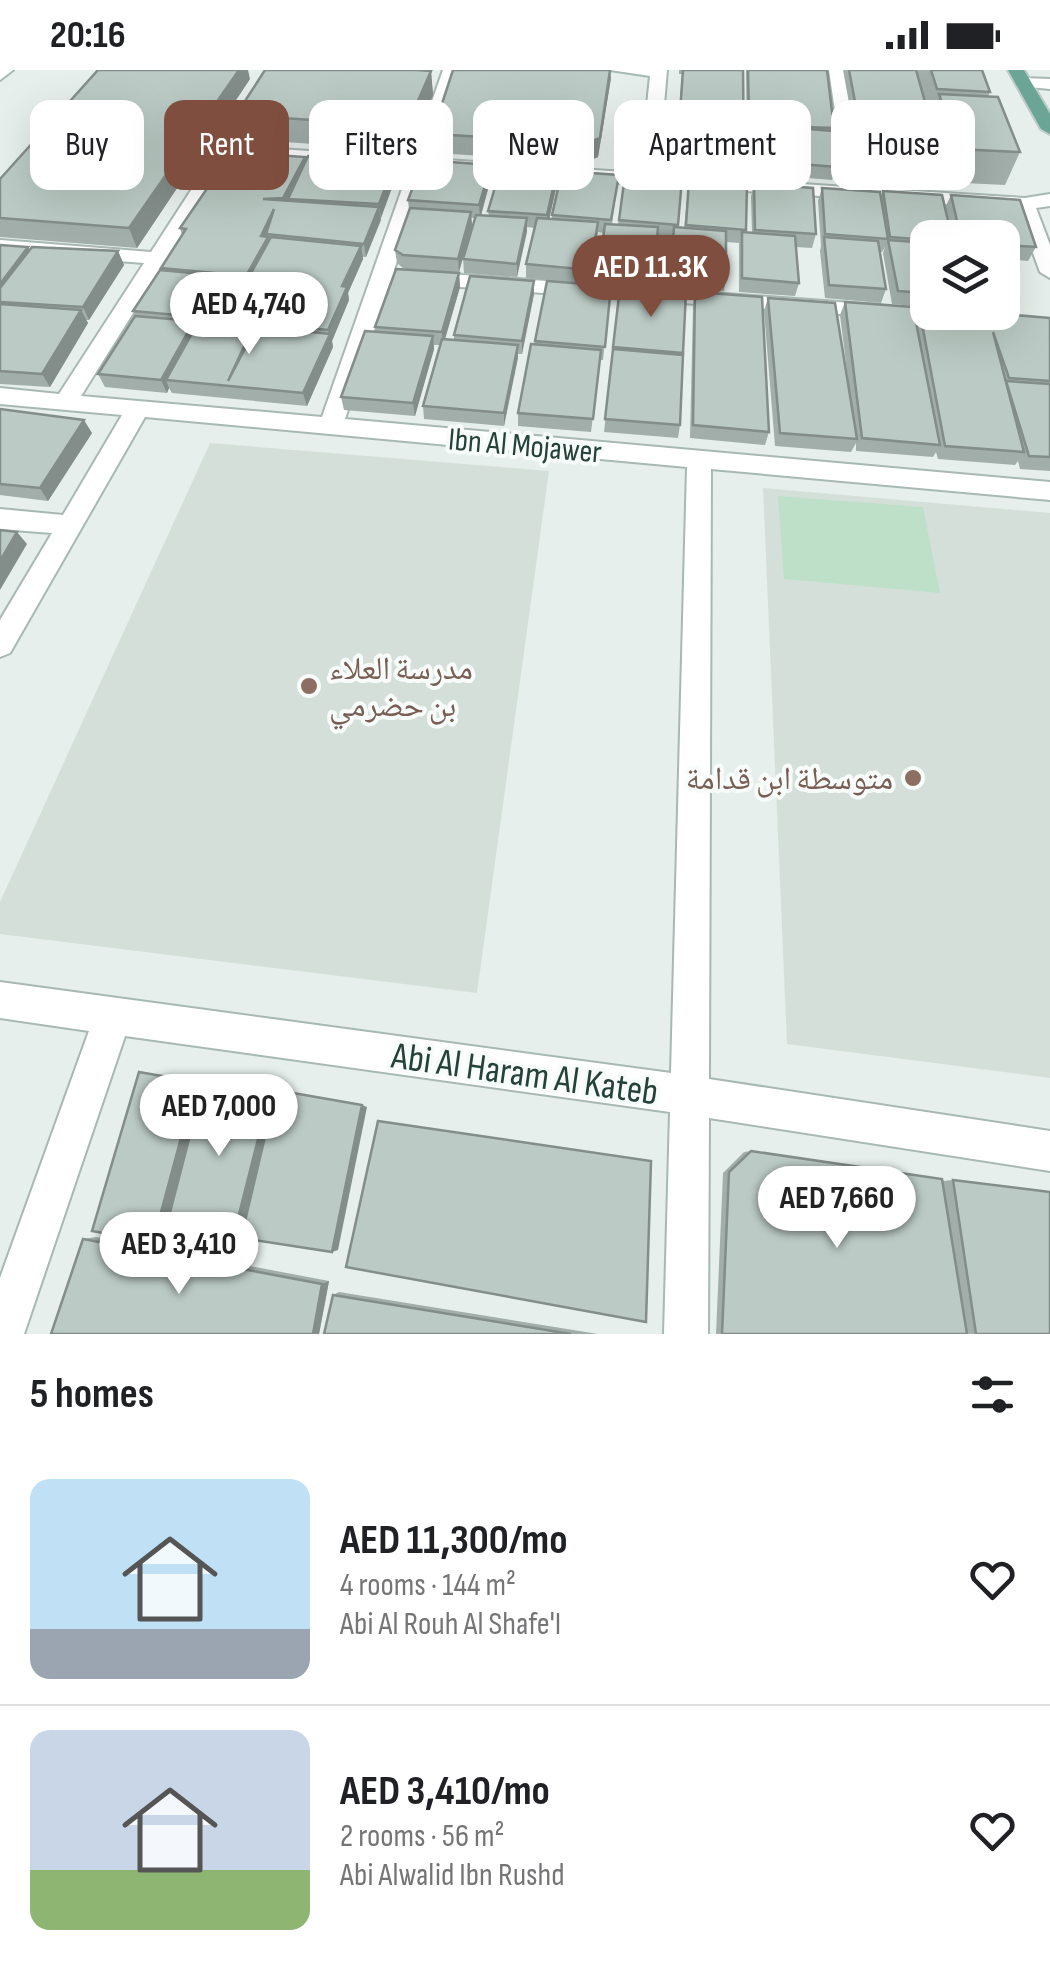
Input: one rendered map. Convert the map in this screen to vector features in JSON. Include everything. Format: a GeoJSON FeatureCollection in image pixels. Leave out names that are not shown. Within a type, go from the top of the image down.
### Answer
{"type":"FeatureCollection","features":[{"type":"Feature","properties":{"kind":"main road"},"geometry":{"type":"LineString","coordinates":[[1020,76],[1050,129]]}},
{"type":"Feature","properties":{"kind":"street"},"geometry":{"type":"LineString","coordinates":[[0,75],[6,70]]}},
{"type":"Feature","properties":{"kind":"street"},"geometry":{"type":"LineString","coordinates":[[258,100],[278,70]]}},
{"type":"Feature","properties":{"kind":"street"},"geometry":{"type":"LineString","coordinates":[[441,100],[451,70]]}},
{"type":"Feature","properties":{"kind":"street"},"geometry":{"type":"LineString","coordinates":[[618,70],[659,71],[656,100]]}},
{"type":"Feature","properties":{"kind":"street"},"geometry":{"type":"LineString","coordinates":[[837,70],[856,192]]}},
{"type":"Feature","properties":{"kind":"street"},"geometry":{"type":"LineString","coordinates":[[1020,76],[1050,84]]}},
{"type":"Feature","properties":{"kind":"street"},"geometry":{"type":"LineString","coordinates":[[453,166],[614,176]]}},
{"type":"Feature","properties":{"kind":"street"},"geometry":{"type":"LineString","coordinates":[[811,189],[1025,204],[1050,200]]}},
{"type":"Feature","properties":{"kind":"street"},"geometry":{"type":"LineString","coordinates":[[66,401],[198,190]]}},
{"type":"Feature","properties":{"kind":"street"},"geometry":{"type":"LineString","coordinates":[[330,428],[410,190]]}},
{"type":"Feature","properties":{"kind":"street"},"geometry":{"type":"LineString","coordinates":[[1025,204],[1050,272]]}},
{"type":"Feature","properties":{"kind":"street"},"geometry":{"type":"LineString","coordinates":[[0,246],[154,258]]}},
{"type":"Feature","properties":{"kind":"street"},"geometry":{"type":"LineString","coordinates":[[380,275],[910,313]]}},
{"type":"Feature","properties":{"kind":"street","name":"Ibn Al Mojawer"},"geometry":{"type":"LineString","coordinates":[[0,396],[1050,491]]}},
{"type":"Feature","properties":{"kind":"street"},"geometry":{"type":"LineString","coordinates":[[0,645],[136,410]]}},
{"type":"Feature","properties":{"kind":"street"},"geometry":{"type":"LineString","coordinates":[[686,1334],[698,461]]}},
{"type":"Feature","properties":{"kind":"street"},"geometry":{"type":"LineString","coordinates":[[0,519],[68,525]]}},
{"type":"Feature","properties":{"kind":"street","name":"Abi Al Haram Al Kateb"},"geometry":{"type":"LineString","coordinates":[[0,1000],[689,1096],[1050,1151]]}},
{"type":"Feature","properties":{"kind":"street"},"geometry":{"type":"LineString","coordinates":[[2,1334],[114,1015]]}},
{"type":"Feature","properties":{"kind":"shaded area","name":"مدرسة العلاء بن حضرمي"},"geometry":{"type":"Polygon","coordinates":[[[210,443],[549,471],[477,993],[0,934],[0,902],[210,443]]]}},
{"type":"Feature","properties":{"kind":"shaded area","name":"متوسطة ابن قدامة"},"geometry":{"type":"Polygon","coordinates":[[[763,488],[1050,513],[1050,1078],[787,1044],[763,488]]]}},
{"type":"Feature","properties":{"kind":"green space"},"geometry":{"type":"Polygon","coordinates":[[[778,496],[923,507],[940,593],[784,579],[778,496]]]}},
{"type":"Feature","properties":{"kind":"building"},"geometry":{"type":"Polygon","coordinates":[[[98,70],[239,70],[218,100],[164,100],[164,178],[129,228],[0,218],[0,179],[30,146],[30,190],[144,190],[144,100],[71,100],[98,70]]]}},
{"type":"Feature","properties":{"kind":"building"},"geometry":{"type":"Polygon","coordinates":[[[265,70],[431,71],[418,100],[309,100],[309,120],[289,118],[289,100],[246,100],[265,70]]]}},
{"type":"Feature","properties":{"kind":"building"},"geometry":{"type":"Polygon","coordinates":[[[453,70],[610,70],[600,138],[594,140],[594,100],[473,100],[473,136],[453,135],[453,100],[443,100],[453,70]]]}},
{"type":"Feature","properties":{"kind":"building"},"geometry":{"type":"Polygon","coordinates":[[[683,70],[743,70],[743,100],[681,100],[683,70]]]}},
{"type":"Feature","properties":{"kind":"building"},"geometry":{"type":"Polygon","coordinates":[[[748,70],[827,70],[831,128],[811,127],[811,100],[749,100],[748,70]]]}},
{"type":"Feature","properties":{"kind":"building"},"geometry":{"type":"Polygon","coordinates":[[[849,70],[916,70],[924,100],[855,100],[849,70]]]}},
{"type":"Feature","properties":{"kind":"building"},"geometry":{"type":"Polygon","coordinates":[[[931,70],[982,70],[990,92],[937,89],[931,70]]]}},
{"type":"Feature","properties":{"kind":"building"},"geometry":{"type":"Polygon","coordinates":[[[939,94],[998,97],[1020,152],[975,150],[975,100],[941,100],[939,94]]]}},
{"type":"Feature","properties":{"kind":"building"},"geometry":{"type":"Polygon","coordinates":[[[811,129],[831,131],[831,167],[811,165],[811,129]]]}},
{"type":"Feature","properties":{"kind":"building"},"geometry":{"type":"Polygon","coordinates":[[[289,156],[305,157],[289,187],[289,156]]]}},
{"type":"Feature","properties":{"kind":"building"},"geometry":{"type":"Polygon","coordinates":[[[308,156],[309,190],[384,190],[379,204],[288,199],[308,156]]]}},
{"type":"Feature","properties":{"kind":"building"},"geometry":{"type":"Polygon","coordinates":[[[453,162],[473,164],[473,190],[484,190],[479,205],[408,200],[412,190],[453,190],[453,162]]]}},
{"type":"Feature","properties":{"kind":"building"},"geometry":{"type":"Polygon","coordinates":[[[594,173],[614,175],[616,190],[611,220],[552,215],[558,190],[594,190],[594,173]]]}},
{"type":"Feature","properties":{"kind":"building"},"geometry":{"type":"Polygon","coordinates":[[[813,188],[816,234],[755,230],[754,190],[813,188]]]}},
{"type":"Feature","properties":{"kind":"building"},"geometry":{"type":"Polygon","coordinates":[[[822,188],[880,192],[888,239],[825,234],[822,188]]]}},
{"type":"Feature","properties":{"kind":"building"},"geometry":{"type":"Polygon","coordinates":[[[206,190],[287,190],[283,198],[263,199],[379,207],[364,244],[266,234],[274,209],[261,236],[268,237],[246,276],[161,268],[186,229],[180,228],[206,190]]]}},
{"type":"Feature","properties":{"kind":"building"},"geometry":{"type":"Polygon","coordinates":[[[494,190],[553,190],[547,215],[488,211],[494,190]]]}},
{"type":"Feature","properties":{"kind":"building"},"geometry":{"type":"Polygon","coordinates":[[[623,190],[681,190],[678,225],[619,220],[623,190]]]}},
{"type":"Feature","properties":{"kind":"building"},"geometry":{"type":"Polygon","coordinates":[[[688,190],[747,190],[746,230],[686,225],[688,190]]]}},
{"type":"Feature","properties":{"kind":"building"},"geometry":{"type":"Polygon","coordinates":[[[883,191],[942,195],[948,220],[910,220],[910,239],[890,237],[883,191]]]}},
{"type":"Feature","properties":{"kind":"building"},"geometry":{"type":"Polygon","coordinates":[[[951,195],[1020,200],[1036,247],[1020,246],[1020,220],[957,220],[951,195]]]}},
{"type":"Feature","properties":{"kind":"building"},"geometry":{"type":"Polygon","coordinates":[[[410,208],[471,212],[458,259],[403,255],[395,250],[410,208]]]}},
{"type":"Feature","properties":{"kind":"building"},"geometry":{"type":"Polygon","coordinates":[[[476,215],[527,218],[517,264],[463,259],[476,215]]]}},
{"type":"Feature","properties":{"kind":"building"},"geometry":{"type":"Polygon","coordinates":[[[537,218],[598,222],[590,270],[526,264],[537,218]]]}},
{"type":"Feature","properties":{"kind":"building"},"geometry":{"type":"Polygon","coordinates":[[[605,224],[658,227],[654,274],[599,269],[605,224]]]}},
{"type":"Feature","properties":{"kind":"building"},"geometry":{"type":"Polygon","coordinates":[[[674,227],[726,231],[726,277],[671,273],[674,227]]]}},
{"type":"Feature","properties":{"kind":"building"},"geometry":{"type":"Polygon","coordinates":[[[742,232],[795,236],[799,283],[742,278],[742,232]]]}},
{"type":"Feature","properties":{"kind":"building"},"geometry":{"type":"Polygon","coordinates":[[[271,237],[361,246],[342,286],[347,287],[328,330],[225,320],[271,237]]]}},
{"type":"Feature","properties":{"kind":"building"},"geometry":{"type":"Polygon","coordinates":[[[824,237],[878,241],[886,289],[829,285],[824,237]]]}},
{"type":"Feature","properties":{"kind":"building"},"geometry":{"type":"Polygon","coordinates":[[[888,240],[910,242],[910,292],[898,291],[888,240]]]}},
{"type":"Feature","properties":{"kind":"building"},"geometry":{"type":"Polygon","coordinates":[[[0,245],[28,247],[0,284],[0,245]]]}},
{"type":"Feature","properties":{"kind":"building"},"geometry":{"type":"Polygon","coordinates":[[[32,247],[118,251],[83,307],[0,302],[0,288],[32,247]]]}},
{"type":"Feature","properties":{"kind":"building"},"geometry":{"type":"Polygon","coordinates":[[[396,269],[459,273],[442,332],[375,327],[396,269]]]}},
{"type":"Feature","properties":{"kind":"building"},"geometry":{"type":"Polygon","coordinates":[[[160,270],[243,278],[220,319],[133,311],[160,270]]]}},
{"type":"Feature","properties":{"kind":"building"},"geometry":{"type":"Polygon","coordinates":[[[470,276],[534,281],[522,341],[454,335],[470,276]]]}},
{"type":"Feature","properties":{"kind":"building"},"geometry":{"type":"Polygon","coordinates":[[[547,281],[611,286],[605,347],[535,341],[547,281]]]}},
{"type":"Feature","properties":{"kind":"building"},"geometry":{"type":"Polygon","coordinates":[[[620,287],[686,292],[683,353],[613,347],[620,287]]]}},
{"type":"Feature","properties":{"kind":"building"},"geometry":{"type":"Polygon","coordinates":[[[695,292],[762,297],[769,432],[693,425],[695,292]]]}},
{"type":"Feature","properties":{"kind":"building"},"geometry":{"type":"Polygon","coordinates":[[[768,298],[835,303],[857,439],[780,433],[768,298]]]}},
{"type":"Feature","properties":{"kind":"building"},"geometry":{"type":"Polygon","coordinates":[[[845,302],[910,307],[910,330],[918,330],[940,445],[862,438],[845,302]]]}},
{"type":"Feature","properties":{"kind":"building"},"geometry":{"type":"Polygon","coordinates":[[[0,304],[81,310],[42,374],[0,371],[0,304]]]}},
{"type":"Feature","properties":{"kind":"building"},"geometry":{"type":"Polygon","coordinates":[[[1020,315],[1050,318],[1050,381],[1009,378],[993,332],[1024,452],[945,446],[923,330],[1020,330],[1020,315]]]}},
{"type":"Feature","properties":{"kind":"building"},"geometry":{"type":"Polygon","coordinates":[[[135,316],[194,321],[161,380],[98,374],[135,316]]]}},
{"type":"Feature","properties":{"kind":"building"},"geometry":{"type":"Polygon","coordinates":[[[199,321],[254,325],[228,381],[257,326],[330,334],[303,393],[166,380],[199,321]]]}},
{"type":"Feature","properties":{"kind":"building"},"geometry":{"type":"Polygon","coordinates":[[[365,331],[433,336],[413,403],[341,397],[365,331]]]}},
{"type":"Feature","properties":{"kind":"building"},"geometry":{"type":"Polygon","coordinates":[[[442,339],[518,345],[504,413],[423,406],[442,339]]]}},
{"type":"Feature","properties":{"kind":"building"},"geometry":{"type":"Polygon","coordinates":[[[531,344],[601,350],[593,419],[518,413],[531,344]]]}},
{"type":"Feature","properties":{"kind":"building"},"geometry":{"type":"Polygon","coordinates":[[[613,349],[683,355],[680,425],[605,419],[613,349]]]}},
{"type":"Feature","properties":{"kind":"building"},"geometry":{"type":"Polygon","coordinates":[[[1006,381],[1050,384],[1050,457],[1029,456],[1006,381]]]}},
{"type":"Feature","properties":{"kind":"building"},"geometry":{"type":"Polygon","coordinates":[[[0,409],[84,420],[40,488],[0,484],[0,409]]]}},
{"type":"Feature","properties":{"kind":"building"},"geometry":{"type":"Polygon","coordinates":[[[0,530],[17,532],[0,561],[0,530]]]}},
{"type":"Feature","properties":{"kind":"building"},"geometry":{"type":"Polygon","coordinates":[[[139,1072],[196,1082],[153,1242],[92,1231],[139,1072]]]}},
{"type":"Feature","properties":{"kind":"building"},"geometry":{"type":"Polygon","coordinates":[[[204,1081],[271,1088],[233,1238],[166,1228],[204,1081]]]}},
{"type":"Feature","properties":{"kind":"building"},"geometry":{"type":"Polygon","coordinates":[[[276,1090],[362,1105],[332,1252],[241,1238],[276,1090]]]}},
{"type":"Feature","properties":{"kind":"building"},"geometry":{"type":"Polygon","coordinates":[[[378,1121],[651,1161],[646,1322],[346,1267],[378,1121]]]}},
{"type":"Feature","properties":{"kind":"building"},"geometry":{"type":"Polygon","coordinates":[[[751,1151],[942,1179],[967,1334],[722,1334],[729,1172],[751,1151]]]}},
{"type":"Feature","properties":{"kind":"building"},"geometry":{"type":"Polygon","coordinates":[[[953,1180],[1050,1192],[1050,1334],[976,1334],[953,1180]]]}},
{"type":"Feature","properties":{"kind":"building"},"geometry":{"type":"Polygon","coordinates":[[[83,1239],[322,1284],[313,1334],[51,1334],[83,1239]]]}},
{"type":"Feature","properties":{"kind":"building"},"geometry":{"type":"Polygon","coordinates":[[[333,1295],[571,1334],[324,1334],[333,1295]]]}},
{"type":"Feature","properties":{"kind":"place","name":"مدرسة العلاء بن حضرمي"},"geometry":{"type":"Point","coordinates":[309,686]}},
{"type":"Feature","properties":{"kind":"place","name":"متوسطة ابن قدامة"},"geometry":{"type":"Point","coordinates":[913,778]}}]}
